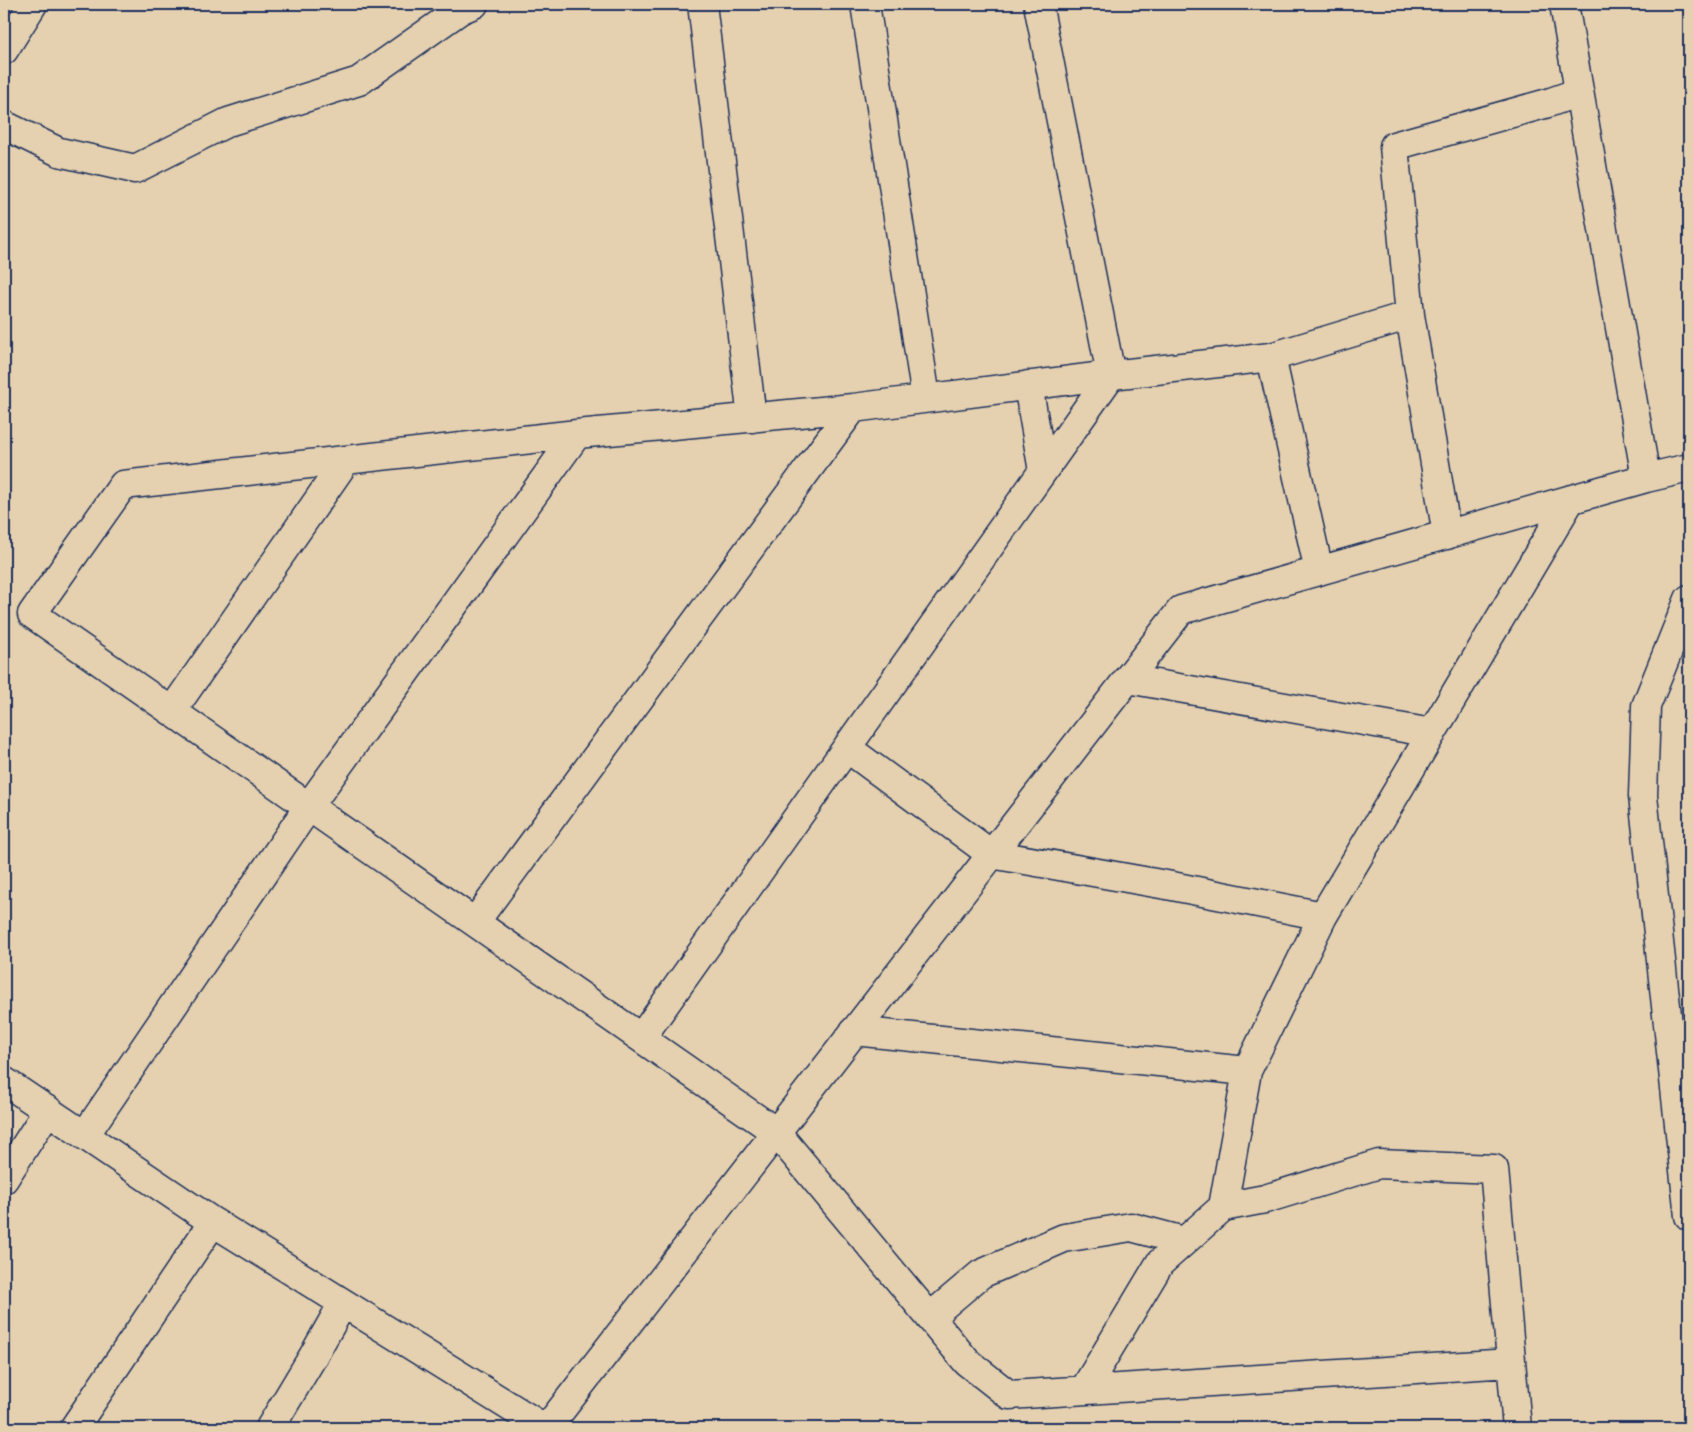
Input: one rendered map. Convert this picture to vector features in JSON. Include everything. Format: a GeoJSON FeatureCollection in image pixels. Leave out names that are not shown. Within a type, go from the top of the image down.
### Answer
{"type":"FeatureCollection","features":[{"type":"Feature","properties":{"kind":"street"},"geometry":{"type":"LineString","coordinates":[[4,50],[33,4]]}},
{"type":"Feature","properties":{"kind":"street"},"geometry":{"type":"LineString","coordinates":[[4,125],[59,152],[134,169],[228,122],[359,80],[460,10],[474,4]]}},
{"type":"Feature","properties":{"kind":"street"},"geometry":{"type":"LineString","coordinates":[[702,4],[752,418]]}},
{"type":"Feature","properties":{"kind":"street"},"geometry":{"type":"LineString","coordinates":[[865,4],[926,398]]}},
{"type":"Feature","properties":{"kind":"street"},"geometry":{"type":"LineString","coordinates":[[641,1038],[1111,375],[1038,4]]}},
{"type":"Feature","properties":{"kind":"street"},"geometry":{"type":"LineString","coordinates":[[1564,4],[1646,478]]}},
{"type":"Feature","properties":{"kind":"street"},"geometry":{"type":"LineString","coordinates":[[1447,535],[1410,315],[1394,146],[1548,103],[1579,92]]}},
{"type":"Feature","properties":{"kind":"street"},"geometry":{"type":"LineString","coordinates":[[1410,315],[1271,357],[1028,385],[853,408],[577,434],[124,486],[32,614],[776,1132],[967,1362],[1009,1396],[1510,1363]]}},
{"type":"Feature","properties":{"kind":"street"},"geometry":{"type":"LineString","coordinates":[[1271,357],[1319,571]]}},
{"type":"Feature","properties":{"kind":"street"},"geometry":{"type":"LineString","coordinates":[[1028,385],[1043,471]]}},
{"type":"Feature","properties":{"kind":"street"},"geometry":{"type":"LineString","coordinates":[[475,922],[853,408]]}},
{"type":"Feature","properties":{"kind":"street"},"geometry":{"type":"LineString","coordinates":[[85,1135],[309,806],[577,434]]}},
{"type":"Feature","properties":{"kind":"street"},"geometry":{"type":"LineString","coordinates":[[172,711],[346,460]]}},
{"type":"Feature","properties":{"kind":"street"},"geometry":{"type":"LineString","coordinates":[[4,1081],[213,1222],[546,1428],[1181,610],[1646,478],[1689,468]]}},
{"type":"Feature","properties":{"kind":"street"},"geometry":{"type":"LineString","coordinates":[[1223,1207],[1247,1071],[1323,916],[1571,499]]}},
{"type":"Feature","properties":{"kind":"street"},"geometry":{"type":"LineString","coordinates":[[1689,599],[1646,706],[1643,796],[1689,1216]]}},
{"type":"Feature","properties":{"kind":"street"},"geometry":{"type":"LineString","coordinates":[[1128,679],[1432,733]]}},
{"type":"Feature","properties":{"kind":"street"},"geometry":{"type":"LineString","coordinates":[[847,748],[991,854],[1172,886],[1323,916]]}},
{"type":"Feature","properties":{"kind":"street"},"geometry":{"type":"LineString","coordinates":[[854,1031],[1247,1071]]}},
{"type":"Feature","properties":{"kind":"street"},"geometry":{"type":"LineString","coordinates":[[4,1179],[48,1110]]}},
{"type":"Feature","properties":{"kind":"street"},"geometry":{"type":"LineString","coordinates":[[1084,1390],[1160,1263],[1223,1207],[1265,1199],[1379,1164],[1494,1169],[1517,1428]]}},
{"type":"Feature","properties":{"kind":"street"},"geometry":{"type":"LineString","coordinates":[[74,1428],[213,1222]]}},
{"type":"Feature","properties":{"kind":"street"},"geometry":{"type":"LineString","coordinates":[[930,1318],[981,1274],[1064,1238],[1131,1227],[1184,1241]]}},
{"type":"Feature","properties":{"kind":"street"},"geometry":{"type":"LineString","coordinates":[[270,1428],[343,1303]]}}]}
